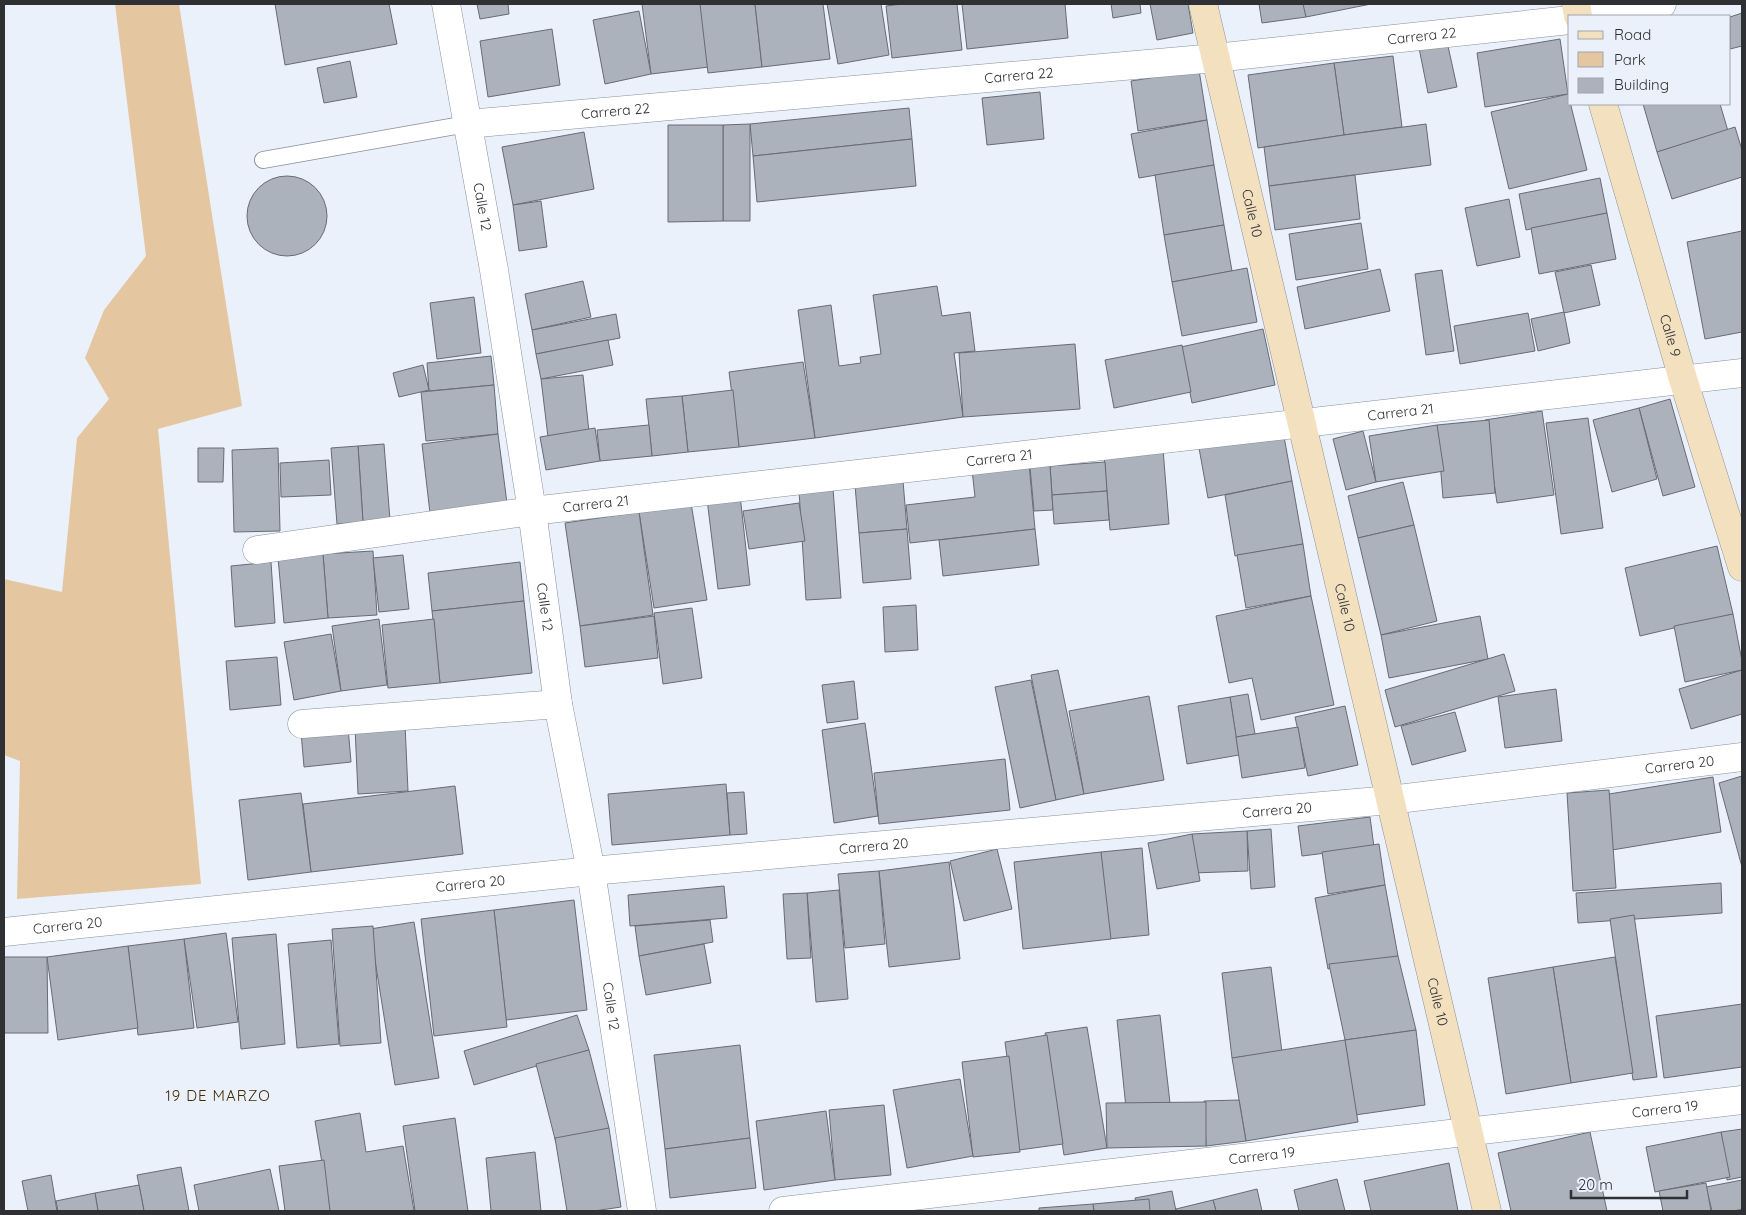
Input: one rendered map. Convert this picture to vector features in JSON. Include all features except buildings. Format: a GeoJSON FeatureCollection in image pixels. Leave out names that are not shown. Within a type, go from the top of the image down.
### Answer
{"type":"FeatureCollection","features":[{"type":"Feature","properties":{"kind":"main road","name":"Calle 10"},"geometry":{"type":"LineString","coordinates":[[1203,4],[1303,423],[1390,800],[1470,1131],[1487,1211]]}},
{"type":"Feature","properties":{"kind":"main road","name":"Calle 9"},"geometry":{"type":"LineString","coordinates":[[1603,105],[1683,379],[1742,567]]}},
{"type":"Feature","properties":{"kind":"street","name":"Calle 12"},"geometry":{"type":"LineString","coordinates":[[446,4],[495,280],[532,511],[558,704],[591,871],[642,1211]]}},
{"type":"Feature","properties":{"kind":"street"},"geometry":{"type":"LineString","coordinates":[[1600,15],[1662,4]]}},
{"type":"Feature","properties":{"kind":"street","name":"Carrera 22"},"geometry":{"type":"LineString","coordinates":[[467,124],[1215,58],[1568,20]]}},
{"type":"Feature","properties":{"kind":"street","name":"Carrera 21"},"geometry":{"type":"LineString","coordinates":[[257,550],[532,511],[1742,373]]}},
{"type":"Feature","properties":{"kind":"street"},"geometry":{"type":"LineString","coordinates":[[302,724],[558,704]]}},
{"type":"Feature","properties":{"kind":"street","name":"Carrera 20"},"geometry":{"type":"LineString","coordinates":[[4,932],[591,871],[1390,800],[1742,757]]}},
{"type":"Feature","properties":{"kind":"street","name":"Carrera 19"},"geometry":{"type":"LineString","coordinates":[[783,1211],[1742,1100]]}},
{"type":"Feature","properties":{"kind":"lane"},"geometry":{"type":"LineString","coordinates":[[262,160],[467,124]]}},
{"type":"Feature","properties":{"kind":"green space"},"geometry":{"type":"Polygon","coordinates":[[[115,4],[179,4],[242,406],[158,429],[201,884],[17,899],[20,761],[4,755],[4,579],[62,592],[77,438],[109,399],[85,358],[104,310],[146,256],[115,4]]]}},
{"type":"Feature","properties":{"kind":"district","name":"19 DE MARZO"},"geometry":{"type":"Point","coordinates":[218,1095]}}]}
